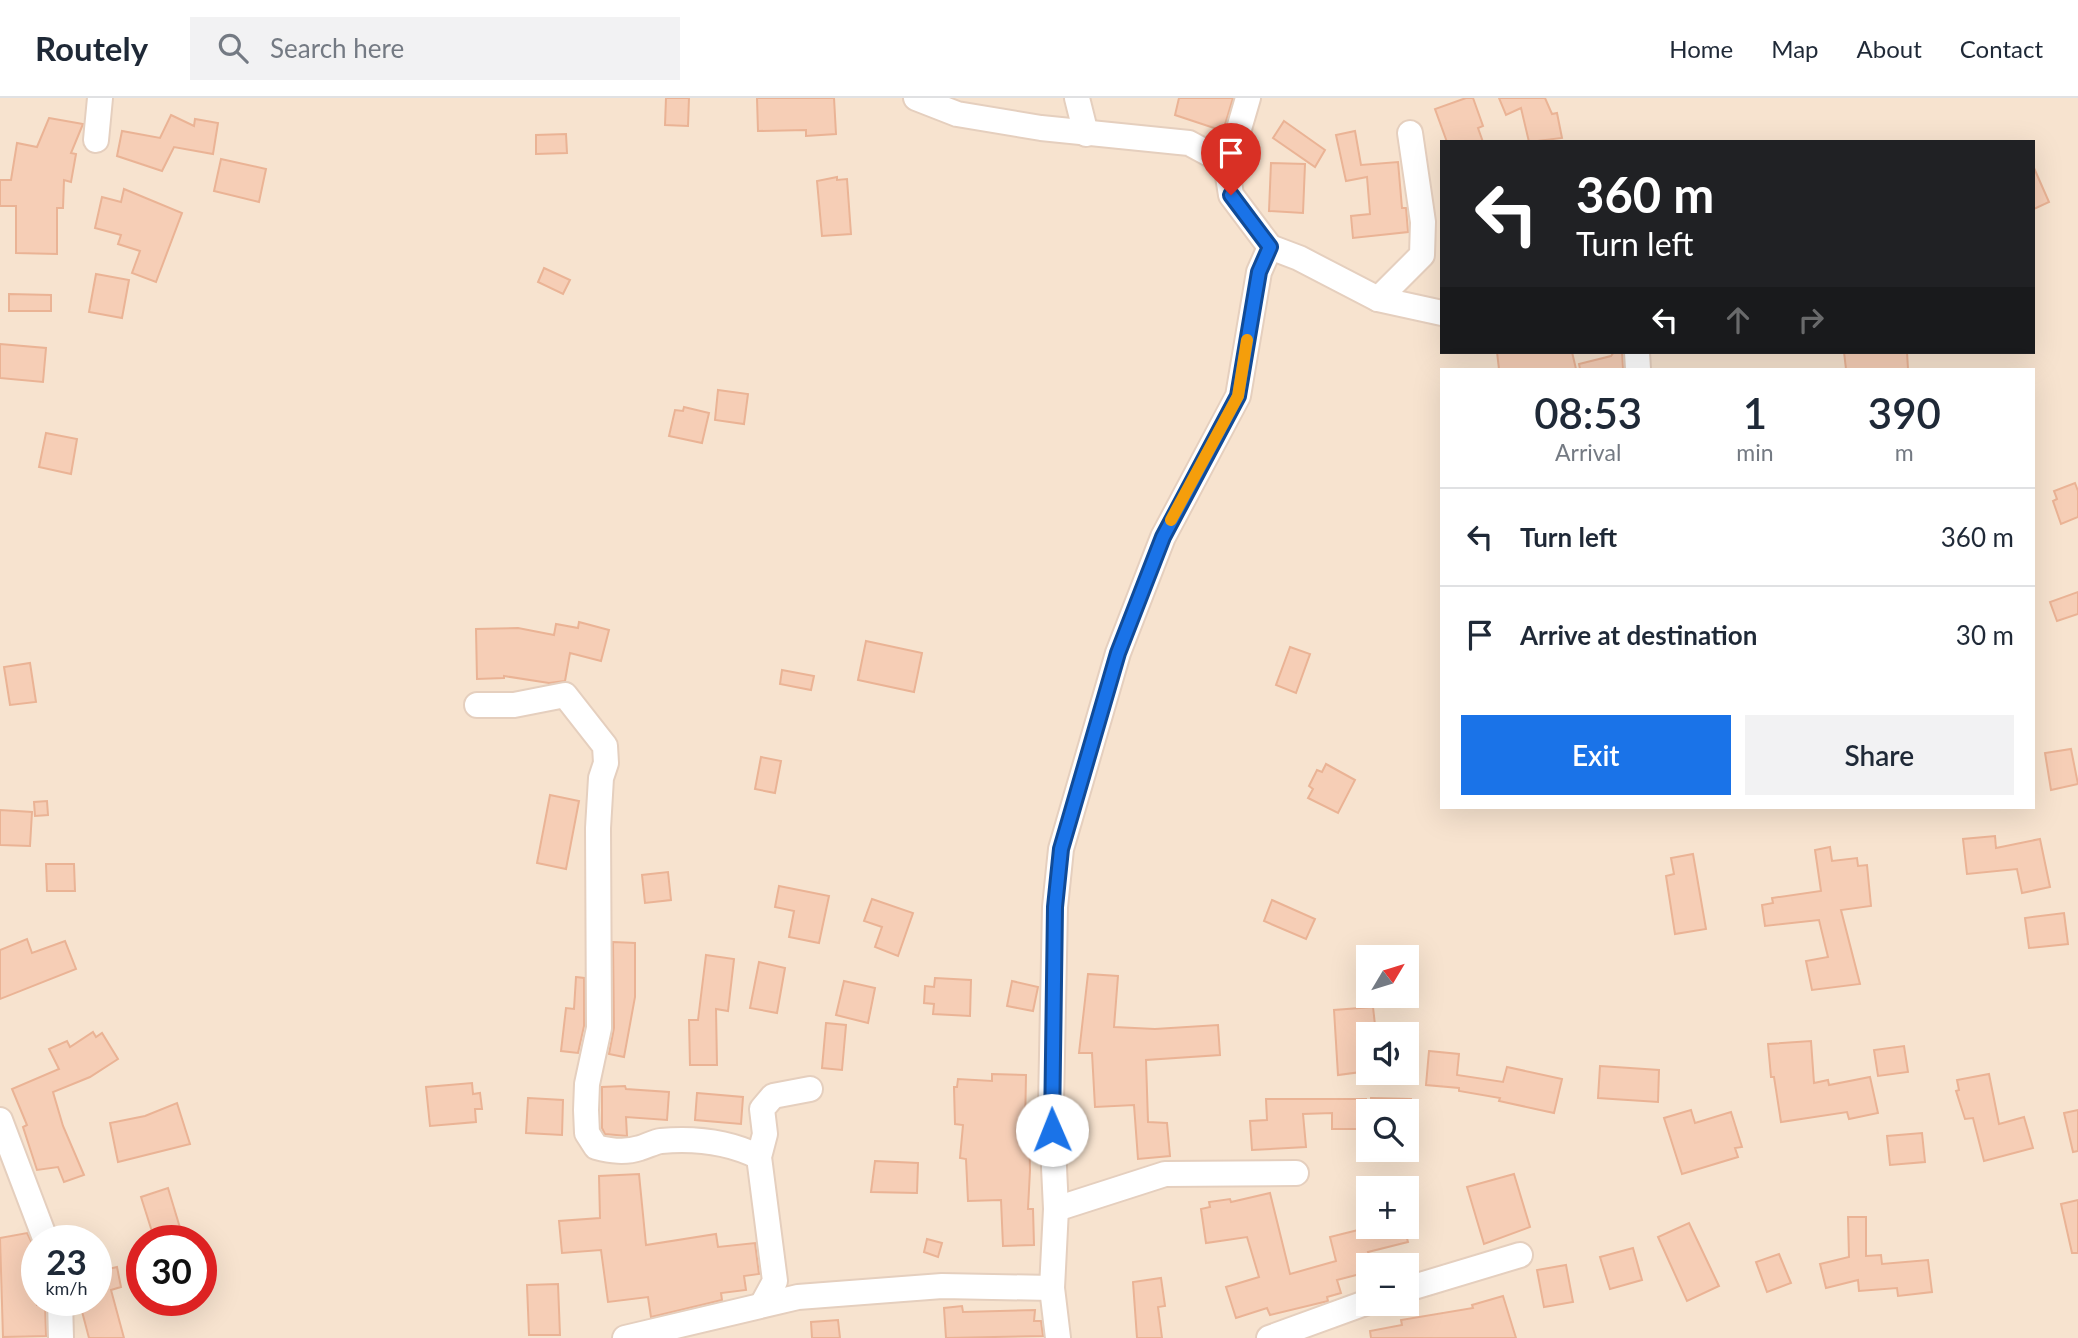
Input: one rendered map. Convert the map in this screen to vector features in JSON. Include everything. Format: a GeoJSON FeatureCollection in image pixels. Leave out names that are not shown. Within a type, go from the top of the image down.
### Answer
{"type":"FeatureCollection","features":[{"type":"Feature","properties":{"kind":"street"},"geometry":{"type":"LineString","coordinates":[[96,140],[100,98]]}},
{"type":"Feature","properties":{"kind":"street"},"geometry":{"type":"LineString","coordinates":[[916,98],[957,114],[1086,134],[1189,143],[1213,156],[1227,170]]}},
{"type":"Feature","properties":{"kind":"street"},"geometry":{"type":"LineString","coordinates":[[1077,98],[1086,134]]}},
{"type":"Feature","properties":{"kind":"street"},"geometry":{"type":"LineString","coordinates":[[1248,98],[1227,170],[1231,195],[1270,247],[1299,258],[1378,299],[1440,313]]}},
{"type":"Feature","properties":{"kind":"street"},"geometry":{"type":"LineString","coordinates":[[1378,299],[1422,255],[1423,222],[1410,133]]}},
{"type":"Feature","properties":{"kind":"street"},"geometry":{"type":"LineString","coordinates":[[1058,1338],[1052,1288],[1056,1209],[1051,1104],[1055,907],[1061,849],[1118,653],[1158,550],[1208,448],[1238,396],[1259,272],[1270,247]]}},
{"type":"Feature","properties":{"kind":"street"},"geometry":{"type":"LineString","coordinates":[[477,705],[514,705],[565,695],[605,746],[606,763],[601,778],[598,814],[600,1028],[587,1084],[587,1133],[596,1147],[617,1152],[658,1141],[698,1141],[735,1145],[759,1157]]}},
{"type":"Feature","properties":{"kind":"street"},"geometry":{"type":"LineString","coordinates":[[762,1304],[775,1281],[759,1157],[765,1134],[762,1109],[773,1096],[810,1089]]}},
{"type":"Feature","properties":{"kind":"street"},"geometry":{"type":"LineString","coordinates":[[0,1120],[40,1225]]}},
{"type":"Feature","properties":{"kind":"street"},"geometry":{"type":"LineString","coordinates":[[1056,1209],[1165,1174],[1296,1173]]}},
{"type":"Feature","properties":{"kind":"street"},"geometry":{"type":"LineString","coordinates":[[1419,1285],[1520,1255]]}},
{"type":"Feature","properties":{"kind":"street"},"geometry":{"type":"LineString","coordinates":[[775,1281],[798,1297]]}},
{"type":"Feature","properties":{"kind":"street"},"geometry":{"type":"LineString","coordinates":[[627,1338],[798,1297],[942,1286],[1052,1288]]}},
{"type":"Feature","properties":{"kind":"street"},"geometry":{"type":"LineString","coordinates":[[1269,1338],[1356,1306]]}},
{"type":"Feature","properties":{"kind":"street"},"geometry":{"type":"LineString","coordinates":[[60,1316],[61,1338]]}},
{"type":"Feature","properties":{"kind":"shaded area"},"geometry":{"type":"Polygon","coordinates":[[[0,98],[2078,98],[2078,1338],[0,1338],[0,98]]]}},
{"type":"Feature","properties":{"kind":"building"},"geometry":{"type":"Polygon","coordinates":[[[666,98],[689,98],[688,126],[665,125],[666,98]]]}},
{"type":"Feature","properties":{"kind":"building"},"geometry":{"type":"Polygon","coordinates":[[[757,98],[834,98],[836,134],[806,136],[806,130],[758,131],[757,98]]]}},
{"type":"Feature","properties":{"kind":"building"},"geometry":{"type":"Polygon","coordinates":[[[1179,98],[1233,98],[1223,131],[1175,115],[1179,98]]]}},
{"type":"Feature","properties":{"kind":"building"},"geometry":{"type":"Polygon","coordinates":[[[1473,98],[1483,126],[1478,128],[1482,140],[1446,140],[1435,109],[1473,98]]]}},
{"type":"Feature","properties":{"kind":"building"},"geometry":{"type":"Polygon","coordinates":[[[1499,98],[1545,98],[1552,114],[1557,113],[1562,138],[1529,140],[1521,108],[1506,115],[1499,98]]]}},
{"type":"Feature","properties":{"kind":"building"},"geometry":{"type":"Polygon","coordinates":[[[171,115],[194,126],[195,119],[218,123],[213,154],[174,147],[162,171],[117,156],[122,131],[160,138],[171,115]]]}},
{"type":"Feature","properties":{"kind":"building"},"geometry":{"type":"Polygon","coordinates":[[[49,118],[83,124],[71,153],[76,154],[71,182],[64,180],[63,208],[57,208],[57,254],[16,253],[16,206],[0,206],[0,180],[11,180],[17,143],[37,147],[49,118]]]}},
{"type":"Feature","properties":{"kind":"building"},"geometry":{"type":"Polygon","coordinates":[[[1284,121],[1325,150],[1315,167],[1273,138],[1284,121]]]}},
{"type":"Feature","properties":{"kind":"building"},"geometry":{"type":"Polygon","coordinates":[[[1355,131],[1361,165],[1398,162],[1402,208],[1406,208],[1408,232],[1353,238],[1351,216],[1370,214],[1367,177],[1346,181],[1336,135],[1355,131]]]}},
{"type":"Feature","properties":{"kind":"building"},"geometry":{"type":"Polygon","coordinates":[[[566,134],[567,153],[536,154],[536,135],[566,134]]]}},
{"type":"Feature","properties":{"kind":"building"},"geometry":{"type":"Polygon","coordinates":[[[221,159],[266,169],[259,202],[214,191],[221,159]]]}},
{"type":"Feature","properties":{"kind":"building"},"geometry":{"type":"Polygon","coordinates":[[[1271,163],[1305,164],[1303,213],[1269,211],[1271,163]]]}},
{"type":"Feature","properties":{"kind":"building"},"geometry":{"type":"Polygon","coordinates":[[[2035,170],[2049,202],[2035,209],[2035,170]]]}},
{"type":"Feature","properties":{"kind":"building"},"geometry":{"type":"Polygon","coordinates":[[[837,177],[837,180],[847,179],[851,234],[822,236],[817,181],[837,177]]]}},
{"type":"Feature","properties":{"kind":"building"},"geometry":{"type":"Polygon","coordinates":[[[124,189],[182,213],[156,282],[132,273],[140,251],[118,244],[121,235],[95,228],[102,197],[121,202],[124,189]]]}},
{"type":"Feature","properties":{"kind":"building"},"geometry":{"type":"Polygon","coordinates":[[[544,268],[570,280],[563,294],[538,282],[544,268]]]}},
{"type":"Feature","properties":{"kind":"building"},"geometry":{"type":"Polygon","coordinates":[[[96,274],[129,280],[122,318],[89,312],[96,274]]]}},
{"type":"Feature","properties":{"kind":"building"},"geometry":{"type":"Polygon","coordinates":[[[9,294],[51,295],[51,311],[9,311],[9,294]]]}},
{"type":"Feature","properties":{"kind":"building"},"geometry":{"type":"Polygon","coordinates":[[[0,344],[46,348],[43,382],[0,378],[0,344]]]}},
{"type":"Feature","properties":{"kind":"building"},"geometry":{"type":"Polygon","coordinates":[[[1497,354],[1572,354],[1576,368],[1499,368],[1497,354]]]}},
{"type":"Feature","properties":{"kind":"building"},"geometry":{"type":"Polygon","coordinates":[[[1622,354],[1623,368],[1580,368],[1579,364],[1622,354]]]}},
{"type":"Feature","properties":{"kind":"building"},"geometry":{"type":"Polygon","coordinates":[[[1844,354],[1907,354],[1908,368],[1846,368],[1844,354]]]}},
{"type":"Feature","properties":{"kind":"building"},"geometry":{"type":"Polygon","coordinates":[[[718,390],[748,394],[744,424],[715,420],[718,390]]]}},
{"type":"Feature","properties":{"kind":"building"},"geometry":{"type":"Polygon","coordinates":[[[684,407],[709,413],[702,443],[669,436],[675,410],[683,411],[684,407]]]}},
{"type":"Feature","properties":{"kind":"building"},"geometry":{"type":"Polygon","coordinates":[[[46,433],[77,439],[71,474],[39,467],[46,433]]]}},
{"type":"Feature","properties":{"kind":"building"},"geometry":{"type":"Polygon","coordinates":[[[2075,483],[2078,491],[2078,517],[2061,524],[2053,501],[2057,499],[2054,491],[2075,483]]]}},
{"type":"Feature","properties":{"kind":"building"},"geometry":{"type":"Polygon","coordinates":[[[2078,592],[2078,614],[2057,621],[2050,602],[2078,592]]]}},
{"type":"Feature","properties":{"kind":"building"},"geometry":{"type":"Polygon","coordinates":[[[579,622],[609,630],[601,661],[570,653],[565,681],[549,683],[504,676],[477,679],[476,629],[518,628],[554,635],[556,624],[578,628],[579,622]]]}},
{"type":"Feature","properties":{"kind":"building"},"geometry":{"type":"Polygon","coordinates":[[[866,641],[922,653],[914,692],[858,680],[866,641]]]}},
{"type":"Feature","properties":{"kind":"building"},"geometry":{"type":"Polygon","coordinates":[[[1290,647],[1310,654],[1296,693],[1276,685],[1290,647]]]}},
{"type":"Feature","properties":{"kind":"building"},"geometry":{"type":"Polygon","coordinates":[[[30,663],[36,702],[10,705],[4,667],[30,663]]]}},
{"type":"Feature","properties":{"kind":"building"},"geometry":{"type":"Polygon","coordinates":[[[782,670],[814,676],[811,690],[780,684],[782,670]]]}},
{"type":"Feature","properties":{"kind":"building"},"geometry":{"type":"Polygon","coordinates":[[[2071,749],[2078,784],[2051,790],[2045,753],[2071,749]]]}},
{"type":"Feature","properties":{"kind":"building"},"geometry":{"type":"Polygon","coordinates":[[[761,757],[781,761],[775,793],[755,789],[761,757]]]}},
{"type":"Feature","properties":{"kind":"building"},"geometry":{"type":"Polygon","coordinates":[[[1326,764],[1355,780],[1338,813],[1308,798],[1313,789],[1309,786],[1317,770],[1322,772],[1326,764]]]}},
{"type":"Feature","properties":{"kind":"building"},"geometry":{"type":"Polygon","coordinates":[[[550,795],[579,801],[566,869],[537,863],[550,795]]]}},
{"type":"Feature","properties":{"kind":"building"},"geometry":{"type":"Polygon","coordinates":[[[47,801],[48,815],[35,816],[34,802],[47,801]]]}},
{"type":"Feature","properties":{"kind":"building"},"geometry":{"type":"Polygon","coordinates":[[[0,810],[32,812],[30,846],[0,845],[0,810]]]}},
{"type":"Feature","properties":{"kind":"building"},"geometry":{"type":"Polygon","coordinates":[[[1995,836],[1996,848],[2040,839],[2050,887],[2022,893],[2017,869],[1967,874],[1963,839],[1995,836]]]}},
{"type":"Feature","properties":{"kind":"building"},"geometry":{"type":"Polygon","coordinates":[[[1830,847],[1832,861],[1857,858],[1858,866],[1867,865],[1871,906],[1841,910],[1860,984],[1812,990],[1806,961],[1828,957],[1819,920],[1765,926],[1762,905],[1773,903],[1772,898],[1821,891],[1815,850],[1830,847]]]}},
{"type":"Feature","properties":{"kind":"building"},"geometry":{"type":"Polygon","coordinates":[[[1693,854],[1706,929],[1675,934],[1666,876],[1674,874],[1671,858],[1693,854]]]}},
{"type":"Feature","properties":{"kind":"building"},"geometry":{"type":"Polygon","coordinates":[[[46,864],[74,864],[75,891],[47,891],[46,864]]]}},
{"type":"Feature","properties":{"kind":"building"},"geometry":{"type":"Polygon","coordinates":[[[668,872],[671,900],[645,903],[642,875],[668,872]]]}},
{"type":"Feature","properties":{"kind":"building"},"geometry":{"type":"Polygon","coordinates":[[[779,886],[829,896],[819,943],[789,937],[794,911],[775,907],[779,886]]]}},
{"type":"Feature","properties":{"kind":"building"},"geometry":{"type":"Polygon","coordinates":[[[872,899],[913,913],[898,956],[875,947],[882,927],[864,921],[872,899]]]}},
{"type":"Feature","properties":{"kind":"building"},"geometry":{"type":"Polygon","coordinates":[[[1272,900],[1315,919],[1306,939],[1264,921],[1272,900]]]}},
{"type":"Feature","properties":{"kind":"building"},"geometry":{"type":"Polygon","coordinates":[[[2064,913],[2068,944],[2029,948],[2025,918],[2064,913]]]}},
{"type":"Feature","properties":{"kind":"building"},"geometry":{"type":"Polygon","coordinates":[[[27,939],[32,953],[65,941],[76,969],[0,999],[0,950],[27,939]]]}},
{"type":"Feature","properties":{"kind":"building"},"geometry":{"type":"Polygon","coordinates":[[[613,942],[635,943],[635,997],[624,1057],[609,1054],[614,1028],[613,942]]]}},
{"type":"Feature","properties":{"kind":"building"},"geometry":{"type":"Polygon","coordinates":[[[706,955],[734,959],[728,1011],[716,1009],[717,1065],[690,1065],[689,1020],[698,1020],[706,955]]]}},
{"type":"Feature","properties":{"kind":"building"},"geometry":{"type":"Polygon","coordinates":[[[759,962],[785,968],[777,1013],[750,1008],[759,962]]]}},
{"type":"Feature","properties":{"kind":"building"},"geometry":{"type":"Polygon","coordinates":[[[1088,974],[1118,976],[1114,1027],[1155,1029],[1218,1025],[1220,1055],[1146,1060],[1148,1122],[1167,1123],[1170,1156],[1138,1159],[1134,1105],[1095,1107],[1092,1053],[1079,1053],[1088,974]]]}},
{"type":"Feature","properties":{"kind":"building"},"geometry":{"type":"Polygon","coordinates":[[[576,977],[584,978],[584,1026],[578,1053],[561,1051],[566,1008],[574,1009],[576,977]]]}},
{"type":"Feature","properties":{"kind":"building"},"geometry":{"type":"Polygon","coordinates":[[[935,978],[971,980],[970,1016],[933,1014],[934,1004],[924,1003],[925,986],[934,987],[935,978]]]}},
{"type":"Feature","properties":{"kind":"building"},"geometry":{"type":"Polygon","coordinates":[[[844,981],[875,988],[868,1023],[836,1015],[844,981]]]}},
{"type":"Feature","properties":{"kind":"building"},"geometry":{"type":"Polygon","coordinates":[[[1012,981],[1038,987],[1033,1011],[1007,1006],[1012,981]]]}},
{"type":"Feature","properties":{"kind":"building"},"geometry":{"type":"Polygon","coordinates":[[[1373,1008],[1375,1022],[1356,1022],[1356,1073],[1338,1075],[1334,1010],[1373,1008]]]}},
{"type":"Feature","properties":{"kind":"building"},"geometry":{"type":"Polygon","coordinates":[[[826,1023],[846,1025],[842,1070],[822,1068],[826,1023]]]}},
{"type":"Feature","properties":{"kind":"building"},"geometry":{"type":"Polygon","coordinates":[[[93,1032],[96,1037],[102,1033],[118,1059],[90,1077],[53,1092],[63,1126],[84,1175],[64,1182],[58,1167],[37,1170],[23,1127],[27,1125],[12,1089],[59,1069],[49,1049],[67,1041],[70,1047],[93,1032]]]}},
{"type":"Feature","properties":{"kind":"building"},"geometry":{"type":"Polygon","coordinates":[[[1811,1041],[1814,1083],[1828,1080],[1829,1085],[1870,1077],[1878,1113],[1849,1119],[1847,1112],[1781,1122],[1774,1077],[1771,1077],[1768,1044],[1811,1041]]]}},
{"type":"Feature","properties":{"kind":"building"},"geometry":{"type":"Polygon","coordinates":[[[1904,1046],[1908,1072],[1878,1076],[1874,1050],[1904,1046]]]}},
{"type":"Feature","properties":{"kind":"building"},"geometry":{"type":"Polygon","coordinates":[[[1429,1051],[1459,1054],[1457,1075],[1503,1082],[1507,1067],[1562,1079],[1554,1113],[1499,1101],[1500,1098],[1459,1091],[1459,1088],[1426,1085],[1429,1051]]]}},
{"type":"Feature","properties":{"kind":"building"},"geometry":{"type":"Polygon","coordinates":[[[1600,1066],[1659,1070],[1658,1102],[1598,1098],[1600,1066]]]}},
{"type":"Feature","properties":{"kind":"building"},"geometry":{"type":"Polygon","coordinates":[[[992,1074],[1026,1075],[1025,1128],[1029,1128],[1030,1170],[1028,1209],[1033,1209],[1034,1245],[1003,1246],[1001,1200],[968,1201],[966,1159],[960,1158],[963,1125],[955,1124],[954,1087],[957,1087],[958,1079],[992,1081],[992,1074]]]}},
{"type":"Feature","properties":{"kind":"building"},"geometry":{"type":"Polygon","coordinates":[[[1989,1074],[1999,1124],[2024,1117],[2033,1148],[1984,1161],[1973,1118],[1965,1119],[1956,1091],[1959,1090],[1957,1080],[1989,1074]]]}},
{"type":"Feature","properties":{"kind":"building"},"geometry":{"type":"Polygon","coordinates":[[[472,1083],[473,1094],[480,1093],[482,1109],[475,1109],[476,1122],[430,1126],[426,1087],[472,1083]]]}},
{"type":"Feature","properties":{"kind":"building"},"geometry":{"type":"Polygon","coordinates":[[[625,1086],[626,1089],[669,1092],[667,1120],[626,1117],[627,1136],[605,1134],[602,1128],[602,1087],[625,1086]]]}},
{"type":"Feature","properties":{"kind":"building"},"geometry":{"type":"Polygon","coordinates":[[[697,1093],[743,1097],[741,1124],[695,1120],[697,1093]]]}},
{"type":"Feature","properties":{"kind":"building"},"geometry":{"type":"Polygon","coordinates":[[[528,1098],[563,1100],[562,1135],[526,1133],[528,1098]]]}},
{"type":"Feature","properties":{"kind":"building"},"geometry":{"type":"Polygon","coordinates":[[[1266,1099],[1356,1099],[1356,1129],[1332,1129],[1332,1113],[1303,1114],[1306,1147],[1252,1150],[1250,1121],[1267,1120],[1266,1099]]]}},
{"type":"Feature","properties":{"kind":"building"},"geometry":{"type":"Polygon","coordinates":[[[177,1103],[190,1144],[118,1162],[110,1123],[145,1116],[177,1103]]]}},
{"type":"Feature","properties":{"kind":"building"},"geometry":{"type":"Polygon","coordinates":[[[1691,1110],[1695,1123],[1731,1112],[1742,1147],[1735,1148],[1738,1157],[1682,1174],[1664,1118],[1691,1110]]]}},
{"type":"Feature","properties":{"kind":"building"},"geometry":{"type":"Polygon","coordinates":[[[2078,1110],[2078,1151],[2073,1152],[2064,1113],[2078,1110]]]}},
{"type":"Feature","properties":{"kind":"building"},"geometry":{"type":"Polygon","coordinates":[[[1922,1133],[1925,1162],[1890,1165],[1887,1136],[1922,1133]]]}},
{"type":"Feature","properties":{"kind":"building"},"geometry":{"type":"Polygon","coordinates":[[[875,1161],[918,1163],[917,1193],[871,1192],[875,1161]]]}},
{"type":"Feature","properties":{"kind":"building"},"geometry":{"type":"Polygon","coordinates":[[[639,1174],[646,1245],[716,1234],[718,1247],[755,1243],[759,1274],[744,1276],[746,1290],[721,1293],[722,1300],[651,1317],[648,1297],[608,1302],[601,1250],[562,1253],[559,1221],[600,1218],[599,1176],[639,1174]]]}},
{"type":"Feature","properties":{"kind":"building"},"geometry":{"type":"Polygon","coordinates":[[[1514,1174],[1530,1227],[1484,1244],[1467,1187],[1514,1174]]]}},
{"type":"Feature","properties":{"kind":"building"},"geometry":{"type":"Polygon","coordinates":[[[168,1188],[179,1225],[150,1225],[141,1197],[168,1188]]]}},
{"type":"Feature","properties":{"kind":"building"},"geometry":{"type":"Polygon","coordinates":[[[1270,1193],[1290,1274],[1336,1261],[1330,1237],[1356,1230],[1356,1239],[1407,1239],[1408,1242],[1368,1253],[1356,1253],[1356,1275],[1337,1280],[1341,1293],[1327,1297],[1328,1301],[1270,1315],[1267,1308],[1236,1318],[1226,1287],[1259,1277],[1247,1237],[1206,1243],[1201,1209],[1210,1207],[1209,1202],[1230,1199],[1231,1202],[1270,1193]]]}},
{"type":"Feature","properties":{"kind":"building"},"geometry":{"type":"Polygon","coordinates":[[[2078,1200],[2078,1253],[2072,1253],[2061,1204],[2078,1200]]]}},
{"type":"Feature","properties":{"kind":"building"},"geometry":{"type":"Polygon","coordinates":[[[1848,1217],[1866,1217],[1866,1256],[1881,1255],[1882,1264],[1928,1260],[1932,1292],[1898,1296],[1897,1288],[1859,1291],[1858,1280],[1826,1288],[1820,1264],[1849,1257],[1848,1217]]]}},
{"type":"Feature","properties":{"kind":"building"},"geometry":{"type":"Polygon","coordinates":[[[1689,1223],[1719,1286],[1687,1301],[1658,1237],[1689,1223]]]}},
{"type":"Feature","properties":{"kind":"building"},"geometry":{"type":"Polygon","coordinates":[[[21,1234],[21,1316],[45,1316],[46,1336],[3,1337],[0,1238],[21,1234]]]}},
{"type":"Feature","properties":{"kind":"building"},"geometry":{"type":"Polygon","coordinates":[[[927,1239],[942,1243],[938,1257],[924,1252],[927,1239]]]}},
{"type":"Feature","properties":{"kind":"building"},"geometry":{"type":"Polygon","coordinates":[[[1633,1248],[1642,1280],[1610,1289],[1600,1257],[1633,1248]]]}},
{"type":"Feature","properties":{"kind":"building"},"geometry":{"type":"Polygon","coordinates":[[[1779,1254],[1791,1283],[1767,1292],[1756,1262],[1779,1254]]]}},
{"type":"Feature","properties":{"kind":"building"},"geometry":{"type":"Polygon","coordinates":[[[1566,1265],[1573,1302],[1544,1307],[1537,1270],[1566,1265]]]}},
{"type":"Feature","properties":{"kind":"building"},"geometry":{"type":"Polygon","coordinates":[[[117,1267],[121,1287],[112,1290],[112,1268],[117,1267]]]}},
{"type":"Feature","properties":{"kind":"building"},"geometry":{"type":"Polygon","coordinates":[[[1161,1278],[1165,1306],[1158,1307],[1162,1338],[1137,1338],[1133,1282],[1161,1278]]]}},
{"type":"Feature","properties":{"kind":"building"},"geometry":{"type":"Polygon","coordinates":[[[558,1284],[560,1335],[529,1335],[527,1285],[558,1284]]]}},
{"type":"Feature","properties":{"kind":"building"},"geometry":{"type":"Polygon","coordinates":[[[112,1294],[124,1338],[89,1338],[83,1316],[112,1316],[112,1294]]]}},
{"type":"Feature","properties":{"kind":"building"},"geometry":{"type":"Polygon","coordinates":[[[1503,1296],[1516,1338],[1371,1338],[1370,1331],[1402,1325],[1401,1320],[1473,1308],[1472,1305],[1503,1296]]]}},
{"type":"Feature","properties":{"kind":"building"},"geometry":{"type":"Polygon","coordinates":[[[962,1306],[963,1312],[1035,1310],[1034,1321],[1041,1321],[1043,1336],[946,1338],[944,1308],[962,1306]]]}},
{"type":"Feature","properties":{"kind":"building"},"geometry":{"type":"Polygon","coordinates":[[[838,1320],[840,1338],[812,1338],[811,1322],[838,1320]]]}},
{"type":"Feature","properties":{"kind":"slow traffic"},"geometry":{"type":"LineString","coordinates":[[1171,520],[1238,396],[1247,340]]}},
{"type":"Feature","properties":{"kind":"route"},"geometry":{"type":"LineString","coordinates":[[1052,1130],[1055,907],[1061,849],[1087,769],[1118,653],[1163,537],[1238,396],[1259,272],[1270,247],[1260,230],[1231,195]]}}]}
